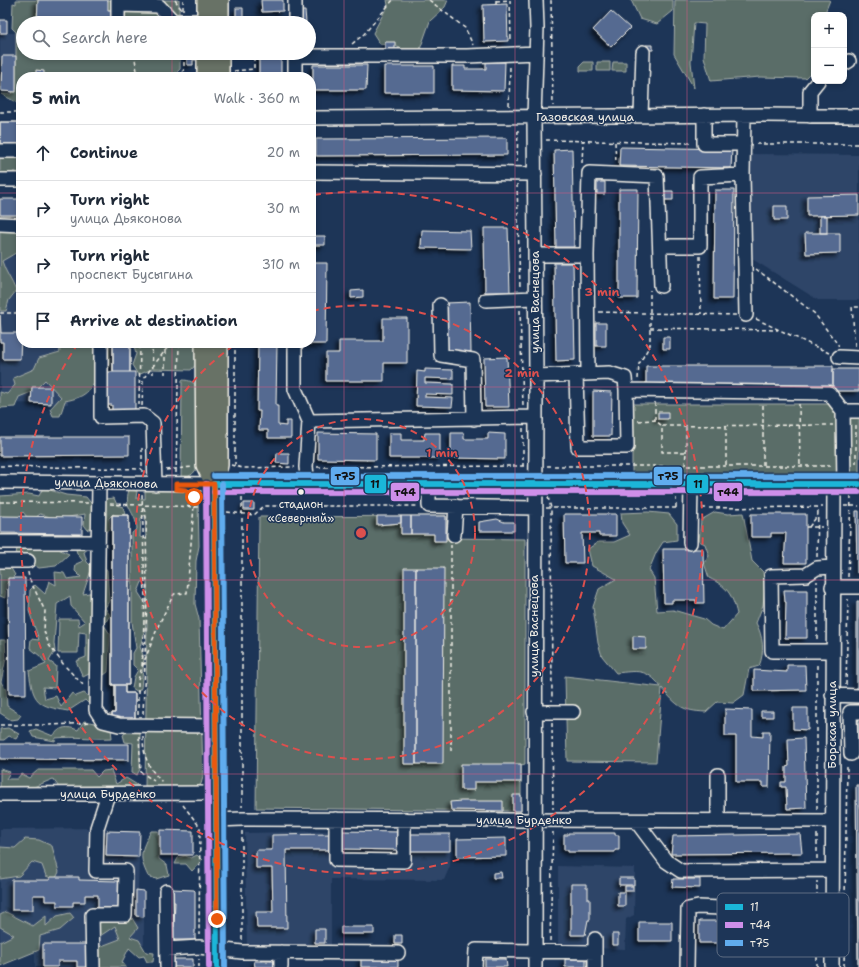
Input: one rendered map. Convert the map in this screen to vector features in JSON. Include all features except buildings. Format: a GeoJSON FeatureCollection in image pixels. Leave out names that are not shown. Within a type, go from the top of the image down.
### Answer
{"type":"FeatureCollection","features":[{"type":"Feature","properties":{"kind":"main road"},"geometry":{"type":"LineString","coordinates":[[206,0],[210,16]]}},
{"type":"Feature","properties":{"kind":"main road"},"geometry":{"type":"LineString","coordinates":[[213,16],[220,0]]}},
{"type":"Feature","properties":{"kind":"main road"},"geometry":{"type":"LineString","coordinates":[[206,60],[206,72]]}},
{"type":"Feature","properties":{"kind":"main road"},"geometry":{"type":"LineString","coordinates":[[226,60],[227,72]]}},
{"type":"Feature","properties":{"kind":"main road"},"geometry":{"type":"LineString","coordinates":[[204,348],[205,465],[214,484]]}},
{"type":"Feature","properties":{"kind":"main road"},"geometry":{"type":"LineString","coordinates":[[217,967],[214,484],[219,465],[219,348]]}},
{"type":"Feature","properties":{"kind":"main road","name":"улица Дьяконова"},"geometry":{"type":"LineString","coordinates":[[214,484],[691,484],[847,486]]}},
{"type":"Feature","properties":{"kind":"street"},"geometry":{"type":"LineString","coordinates":[[295,0],[295,16]]}},
{"type":"Feature","properties":{"kind":"street","name":"улица Васнецова"},"geometry":{"type":"LineString","coordinates":[[535,967],[535,508],[540,485],[529,466],[529,418],[536,376],[534,117],[536,0]]}},
{"type":"Feature","properties":{"kind":"street"},"geometry":{"type":"LineString","coordinates":[[118,16],[118,3],[159,6],[167,16]]}},
{"type":"Feature","properties":{"kind":"street"},"geometry":{"type":"LineString","coordinates":[[641,116],[643,52]]}},
{"type":"Feature","properties":{"kind":"street"},"geometry":{"type":"LineString","coordinates":[[316,54],[477,56],[511,53],[536,53]]}},
{"type":"Feature","properties":{"kind":"street"},"geometry":{"type":"LineString","coordinates":[[295,60],[295,72]]}},
{"type":"Feature","properties":{"kind":"street"},"geometry":{"type":"LineString","coordinates":[[810,116],[810,91],[816,84]]}},
{"type":"Feature","properties":{"kind":"street"},"geometry":{"type":"LineString","coordinates":[[704,115],[704,144],[744,144]]}},
{"type":"Feature","properties":{"kind":"street","name":"Газовская улица"},"geometry":{"type":"LineString","coordinates":[[316,118],[704,115],[859,116]]}},
{"type":"Feature","properties":{"kind":"street"},"geometry":{"type":"LineString","coordinates":[[744,115],[743,176],[746,315]]}},
{"type":"Feature","properties":{"kind":"street"},"geometry":{"type":"LineString","coordinates":[[0,151],[16,152]]}},
{"type":"Feature","properties":{"kind":"street"},"geometry":{"type":"LineString","coordinates":[[316,172],[534,174]]}},
{"type":"Feature","properties":{"kind":"street"},"geometry":{"type":"LineString","coordinates":[[536,376],[582,374],[609,373],[625,378],[632,390],[627,422],[627,447],[578,447],[582,374],[588,312],[587,255],[589,174],[657,176],[660,246],[655,285]]}},
{"type":"Feature","properties":{"kind":"street"},"geometry":{"type":"LineString","coordinates":[[660,246],[700,246],[700,177],[743,176]]}},
{"type":"Feature","properties":{"kind":"street"},"geometry":{"type":"LineString","coordinates":[[0,180],[16,180]]}},
{"type":"Feature","properties":{"kind":"street"},"geometry":{"type":"LineString","coordinates":[[0,224],[16,224]]}},
{"type":"Feature","properties":{"kind":"street"},"geometry":{"type":"LineString","coordinates":[[535,255],[587,255]]}},
{"type":"Feature","properties":{"kind":"street"},"geometry":{"type":"LineString","coordinates":[[486,300],[536,298]]}},
{"type":"Feature","properties":{"kind":"street"},"geometry":{"type":"LineString","coordinates":[[440,305],[442,355],[473,360],[474,419]]}},
{"type":"Feature","properties":{"kind":"street"},"geometry":{"type":"LineString","coordinates":[[101,348],[101,416],[142,416],[153,423],[148,469],[155,484]]}},
{"type":"Feature","properties":{"kind":"street"},"geometry":{"type":"LineString","coordinates":[[295,348],[295,389],[309,421],[306,467],[308,484]]}},
{"type":"Feature","properties":{"kind":"street"},"geometry":{"type":"LineString","coordinates":[[632,390],[829,393],[847,420],[859,411]]}},
{"type":"Feature","properties":{"kind":"street"},"geometry":{"type":"LineString","coordinates":[[309,421],[529,418]]}},
{"type":"Feature","properties":{"kind":"street","name":"Борская улица"},"geometry":{"type":"LineString","coordinates":[[832,893],[832,528],[847,486],[850,466],[847,420]]}},
{"type":"Feature","properties":{"kind":"street","name":"улица Дьяконова"},"geometry":{"type":"LineString","coordinates":[[0,482],[214,484]]}},
{"type":"Feature","properties":{"kind":"street"},"geometry":{"type":"LineString","coordinates":[[99,483],[96,710],[103,721],[118,725],[216,726]]}},
{"type":"Feature","properties":{"kind":"street"},"geometry":{"type":"LineString","coordinates":[[429,484],[429,506],[535,508]]}},
{"type":"Feature","properties":{"kind":"street"},"geometry":{"type":"LineString","coordinates":[[690,542],[691,484]]}},
{"type":"Feature","properties":{"kind":"street"},"geometry":{"type":"LineString","coordinates":[[454,535],[456,506]]}},
{"type":"Feature","properties":{"kind":"street"},"geometry":{"type":"LineString","coordinates":[[0,542],[98,542]]}},
{"type":"Feature","properties":{"kind":"street"},"geometry":{"type":"LineString","coordinates":[[0,561],[28,561]]}},
{"type":"Feature","properties":{"kind":"street"},"geometry":{"type":"LineString","coordinates":[[832,567],[817,568],[806,575],[771,576],[772,651],[832,650]]}},
{"type":"Feature","properties":{"kind":"street"},"geometry":{"type":"LineString","coordinates":[[832,587],[854,587]]}},
{"type":"Feature","properties":{"kind":"street"},"geometry":{"type":"LineString","coordinates":[[832,695],[853,696]]}},
{"type":"Feature","properties":{"kind":"street"},"geometry":{"type":"LineString","coordinates":[[534,712],[573,712]]}},
{"type":"Feature","properties":{"kind":"street"},"geometry":{"type":"LineString","coordinates":[[851,754],[850,712],[859,712]]}},
{"type":"Feature","properties":{"kind":"street"},"geometry":{"type":"LineString","coordinates":[[718,775],[718,821]]}},
{"type":"Feature","properties":{"kind":"street","name":"улица Бурденко"},"geometry":{"type":"LineString","coordinates":[[0,794],[217,793]]}},
{"type":"Feature","properties":{"kind":"street"},"geometry":{"type":"LineString","coordinates":[[93,967],[92,915],[125,915],[126,871],[96,870],[97,828],[108,794]]}},
{"type":"Feature","properties":{"kind":"street"},"geometry":{"type":"LineString","coordinates":[[336,819],[336,860],[396,861],[404,861],[404,819]]}},
{"type":"Feature","properties":{"kind":"street","name":"улица Бурденко"},"geometry":{"type":"LineString","coordinates":[[217,820],[404,819],[832,821]]}},
{"type":"Feature","properties":{"kind":"street"},"geometry":{"type":"LineString","coordinates":[[636,821],[666,861],[681,871],[832,870]]}},
{"type":"Feature","properties":{"kind":"street"},"geometry":{"type":"LineString","coordinates":[[166,891],[167,967]]}},
{"type":"Feature","properties":{"kind":"street"},"geometry":{"type":"LineString","coordinates":[[687,967],[688,909],[698,907],[717,908]]}},
{"type":"Feature","properties":{"kind":"street"},"geometry":{"type":"LineString","coordinates":[[476,967],[476,950],[550,951],[595,945],[595,967]]}},
{"type":"Feature","properties":{"kind":"street"},"geometry":{"type":"LineString","coordinates":[[167,949],[199,947],[242,952],[398,954]]}},
{"type":"Feature","properties":{"kind":"street"},"geometry":{"type":"LineString","coordinates":[[281,952],[282,967]]}},
{"type":"Feature","properties":{"kind":"path"},"geometry":{"type":"LineString","coordinates":[[175,0],[183,12],[183,0]]}},
{"type":"Feature","properties":{"kind":"path"},"geometry":{"type":"LineString","coordinates":[[341,55],[364,34],[393,0]]}},
{"type":"Feature","properties":{"kind":"path"},"geometry":{"type":"LineString","coordinates":[[429,0],[465,28],[477,56]]}},
{"type":"Feature","properties":{"kind":"path"},"geometry":{"type":"LineString","coordinates":[[496,4],[496,0],[510,0]]}},
{"type":"Feature","properties":{"kind":"path"},"geometry":{"type":"LineString","coordinates":[[551,0],[553,117]]}},
{"type":"Feature","properties":{"kind":"path"},"geometry":{"type":"LineString","coordinates":[[135,60],[137,72]]}},
{"type":"Feature","properties":{"kind":"path"},"geometry":{"type":"LineString","coordinates":[[182,72],[184,70],[184,60]]}},
{"type":"Feature","properties":{"kind":"path"},"geometry":{"type":"LineString","coordinates":[[238,72],[254,69],[254,60]]}},
{"type":"Feature","properties":{"kind":"path"},"geometry":{"type":"LineString","coordinates":[[0,112],[16,112]]}},
{"type":"Feature","properties":{"kind":"path"},"geometry":{"type":"LineString","coordinates":[[518,127],[517,174],[520,298],[529,418],[529,466]]}},
{"type":"Feature","properties":{"kind":"path"},"geometry":{"type":"LineString","coordinates":[[534,140],[704,144]]}},
{"type":"Feature","properties":{"kind":"path"},"geometry":{"type":"LineString","coordinates":[[615,142],[616,174]]}},
{"type":"Feature","properties":{"kind":"path"},"geometry":{"type":"LineString","coordinates":[[744,144],[859,144]]}},
{"type":"Feature","properties":{"kind":"path"},"geometry":{"type":"LineString","coordinates":[[700,246],[701,314]]}},
{"type":"Feature","properties":{"kind":"path"},"geometry":{"type":"LineString","coordinates":[[745,261],[814,313],[850,358]]}},
{"type":"Feature","properties":{"kind":"path"},"geometry":{"type":"LineString","coordinates":[[632,390],[639,364],[650,345],[650,313],[655,285]]}},
{"type":"Feature","properties":{"kind":"path"},"geometry":{"type":"LineString","coordinates":[[850,358],[852,307],[859,307]]}},
{"type":"Feature","properties":{"kind":"path"},"geometry":{"type":"LineString","coordinates":[[588,312],[746,315],[850,358]]}},
{"type":"Feature","properties":{"kind":"path"},"geometry":{"type":"LineString","coordinates":[[0,313],[16,313]]}},
{"type":"Feature","properties":{"kind":"path"},"geometry":{"type":"LineString","coordinates":[[650,328],[780,330]]}},
{"type":"Feature","properties":{"kind":"path"},"geometry":{"type":"LineString","coordinates":[[152,348],[153,374]]}},
{"type":"Feature","properties":{"kind":"path"},"geometry":{"type":"LineString","coordinates":[[176,484],[179,348]]}},
{"type":"Feature","properties":{"kind":"path"},"geometry":{"type":"LineString","coordinates":[[235,348],[235,466]]}},
{"type":"Feature","properties":{"kind":"path"},"geometry":{"type":"LineString","coordinates":[[142,416],[143,379],[165,350]]}},
{"type":"Feature","properties":{"kind":"path"},"geometry":{"type":"LineString","coordinates":[[165,350],[165,374]]}},
{"type":"Feature","properties":{"kind":"path"},"geometry":{"type":"LineString","coordinates":[[655,391],[655,420]]}},
{"type":"Feature","properties":{"kind":"path"},"geometry":{"type":"LineString","coordinates":[[763,392],[763,465]]}},
{"type":"Feature","properties":{"kind":"path"},"geometry":{"type":"LineString","coordinates":[[799,393],[800,466]]}},
{"type":"Feature","properties":{"kind":"path"},"geometry":{"type":"LineString","coordinates":[[627,422],[655,420],[662,426],[726,426],[800,425],[847,420],[859,425]]}},
{"type":"Feature","properties":{"kind":"path"},"geometry":{"type":"LineString","coordinates":[[847,420],[850,466]]}},
{"type":"Feature","properties":{"kind":"path"},"geometry":{"type":"LineString","coordinates":[[662,426],[662,452],[686,452]]}},
{"type":"Feature","properties":{"kind":"path"},"geometry":{"type":"LineString","coordinates":[[686,426],[686,465]]}},
{"type":"Feature","properties":{"kind":"path"},"geometry":{"type":"LineString","coordinates":[[726,426],[726,465]]}},
{"type":"Feature","properties":{"kind":"path"},"geometry":{"type":"LineString","coordinates":[[228,465],[242,468],[686,465],[859,466]]}},
{"type":"Feature","properties":{"kind":"path"},"geometry":{"type":"LineString","coordinates":[[0,466],[176,470],[197,466]]}},
{"type":"Feature","properties":{"kind":"path"},"geometry":{"type":"LineString","coordinates":[[540,485],[551,508],[553,820],[550,951]]}},
{"type":"Feature","properties":{"kind":"path"},"geometry":{"type":"LineString","coordinates":[[847,486],[850,506],[854,587],[853,696]]}},
{"type":"Feature","properties":{"kind":"path"},"geometry":{"type":"LineString","coordinates":[[142,488],[145,597],[142,667]]}},
{"type":"Feature","properties":{"kind":"path"},"geometry":{"type":"LineString","coordinates":[[191,493],[194,497],[194,506],[187,593],[174,594],[145,659],[138,680],[144,757],[149,768],[200,827],[199,967]]}},
{"type":"Feature","properties":{"kind":"path"},"geometry":{"type":"LineString","coordinates":[[242,497],[242,952]]}},
{"type":"Feature","properties":{"kind":"path"},"geometry":{"type":"LineString","coordinates":[[0,502],[98,503],[199,507]]}},
{"type":"Feature","properties":{"kind":"path"},"geometry":{"type":"LineString","coordinates":[[143,505],[146,517],[147,598],[140,772],[154,781]]}},
{"type":"Feature","properties":{"kind":"path"},"geometry":{"type":"LineString","coordinates":[[226,512],[254,515],[264,506],[429,506]]}},
{"type":"Feature","properties":{"kind":"path"},"geometry":{"type":"LineString","coordinates":[[817,893],[818,507]]}},
{"type":"Feature","properties":{"kind":"path"},"geometry":{"type":"LineString","coordinates":[[809,527],[818,515]]}},
{"type":"Feature","properties":{"kind":"path"},"geometry":{"type":"LineString","coordinates":[[806,527],[818,526],[832,528]]}},
{"type":"Feature","properties":{"kind":"path"},"geometry":{"type":"LineString","coordinates":[[451,751],[451,538],[454,535]]}},
{"type":"Feature","properties":{"kind":"path"},"geometry":{"type":"LineString","coordinates":[[28,561],[29,578],[45,610],[44,631],[50,645],[64,665],[96,697]]}},
{"type":"Feature","properties":{"kind":"path"},"geometry":{"type":"LineString","coordinates":[[0,725],[48,727],[62,724],[103,721]]}},
{"type":"Feature","properties":{"kind":"path"},"geometry":{"type":"LineString","coordinates":[[845,893],[848,762],[851,754]]}},
{"type":"Feature","properties":{"kind":"path"},"geometry":{"type":"LineString","coordinates":[[844,957],[844,967]]}},
{"type":"Feature","properties":{"kind":"shaded area"},"geometry":{"type":"Polygon","coordinates":[[[0,33],[16,33],[16,92],[0,92],[0,33]]]}},
{"type":"Feature","properties":{"kind":"shaded area"},"geometry":{"type":"Polygon","coordinates":[[[748,154],[859,155],[859,300],[818,300],[749,257],[748,154]]]}},
{"type":"Feature","properties":{"kind":"shaded area"},"geometry":{"type":"Polygon","coordinates":[[[0,256],[16,256],[16,348],[67,348],[68,404],[0,403],[0,256]]]}},
{"type":"Feature","properties":{"kind":"shaded area"},"geometry":{"type":"Polygon","coordinates":[[[107,828],[107,831],[140,832],[138,890],[144,891],[144,944],[97,944],[98,967],[35,967],[35,944],[0,944],[0,829],[107,828]]]}},
{"type":"Feature","properties":{"kind":"shaded area"},"geometry":{"type":"Polygon","coordinates":[[[331,831],[451,834],[450,866],[444,880],[331,879],[331,949],[247,949],[245,833],[331,831]]]}},
{"type":"Feature","properties":{"kind":"shaded area"},"geometry":{"type":"Polygon","coordinates":[[[558,866],[635,868],[634,915],[626,919],[625,949],[558,947],[558,866]]]}},
{"type":"Feature","properties":{"kind":"green space"},"geometry":{"type":"Polygon","coordinates":[[[16,0],[179,0],[179,16],[16,16],[16,32],[12,28],[13,3],[16,4],[16,0]]]}},
{"type":"Feature","properties":{"kind":"green space"},"geometry":{"type":"Polygon","coordinates":[[[387,0],[448,0],[445,7],[430,21],[418,55],[395,46],[380,44],[373,33],[388,5],[387,0]]]}},
{"type":"Feature","properties":{"kind":"green space"},"geometry":{"type":"Polygon","coordinates":[[[631,0],[673,0],[673,11],[657,24],[640,19],[631,0]]]}},
{"type":"Feature","properties":{"kind":"green space"},"geometry":{"type":"Polygon","coordinates":[[[675,0],[830,0],[825,12],[811,12],[811,72],[805,78],[760,77],[711,81],[704,57],[705,24],[694,23],[691,62],[694,88],[674,54],[675,0]]]}},
{"type":"Feature","properties":{"kind":"green space"},"geometry":{"type":"Polygon","coordinates":[[[16,60],[180,60],[180,69],[177,72],[16,72],[16,60]]]}},
{"type":"Feature","properties":{"kind":"green space"},"geometry":{"type":"Polygon","coordinates":[[[584,62],[593,62],[593,71],[580,71],[580,66],[584,62]]]}},
{"type":"Feature","properties":{"kind":"green space"},"geometry":{"type":"Polygon","coordinates":[[[597,62],[610,62],[610,71],[597,71],[597,62]]]}},
{"type":"Feature","properties":{"kind":"green space"},"geometry":{"type":"Polygon","coordinates":[[[613,62],[626,62],[626,71],[612,71],[613,62]]]}},
{"type":"Feature","properties":{"kind":"green space"},"geometry":{"type":"Polygon","coordinates":[[[16,89],[16,102],[1,94],[11,94],[16,89]]]}},
{"type":"Feature","properties":{"kind":"green space"},"geometry":{"type":"Polygon","coordinates":[[[16,152],[16,172],[6,176],[0,175],[0,156],[16,152]]]}},
{"type":"Feature","properties":{"kind":"green space"},"geometry":{"type":"Polygon","coordinates":[[[0,221],[16,221],[16,253],[2,261],[16,291],[9,300],[6,311],[0,311],[0,221]]]}},
{"type":"Feature","properties":{"kind":"green space"},"geometry":{"type":"Polygon","coordinates":[[[60,348],[110,348],[110,367],[99,371],[93,384],[87,392],[83,395],[65,401],[60,416],[53,416],[50,409],[61,397],[45,380],[34,391],[19,397],[15,407],[0,408],[0,392],[7,394],[15,385],[13,378],[34,369],[39,358],[60,352],[60,348]]]}},
{"type":"Feature","properties":{"kind":"green space"},"geometry":{"type":"Polygon","coordinates":[[[134,348],[199,348],[199,361],[191,370],[152,369],[138,375],[132,365],[136,354],[134,348]]]}},
{"type":"Feature","properties":{"kind":"green space"},"geometry":{"type":"Polygon","coordinates":[[[182,380],[192,382],[199,389],[197,467],[192,474],[181,479],[182,380]]]}},
{"type":"Feature","properties":{"kind":"green space"},"geometry":{"type":"Polygon","coordinates":[[[632,404],[834,404],[834,413],[859,413],[859,478],[632,479],[632,404]]]}},
{"type":"Feature","properties":{"kind":"green space"},"geometry":{"type":"Polygon","coordinates":[[[145,487],[175,487],[182,488],[194,494],[198,500],[199,546],[196,561],[195,604],[199,619],[203,777],[201,784],[196,788],[145,789],[147,620],[140,647],[144,658],[141,688],[138,692],[132,688],[134,677],[138,670],[133,665],[133,653],[136,648],[132,622],[132,533],[137,529],[128,502],[129,490],[137,491],[136,498],[145,499],[145,487]],[[145,515],[141,518],[140,537],[146,539],[145,515]],[[147,581],[142,582],[138,592],[147,606],[147,581]]]}},
{"type":"Feature","properties":{"kind":"green space"},"geometry":{"type":"Polygon","coordinates":[[[43,488],[66,495],[86,497],[94,507],[105,499],[114,498],[117,505],[123,507],[125,513],[121,518],[113,514],[109,518],[110,529],[107,531],[94,526],[88,530],[84,525],[85,514],[58,519],[40,514],[35,518],[27,517],[23,512],[16,519],[0,518],[0,496],[29,494],[39,496],[43,488]]]}},
{"type":"Feature","properties":{"kind":"green space"},"geometry":{"type":"Polygon","coordinates":[[[648,512],[669,514],[677,524],[677,540],[663,542],[656,553],[649,570],[654,578],[657,611],[673,610],[704,619],[711,625],[723,630],[737,614],[731,596],[725,588],[709,578],[704,563],[709,556],[705,544],[699,541],[701,520],[715,512],[728,514],[743,513],[752,561],[763,572],[765,587],[763,605],[756,623],[760,633],[763,650],[761,661],[759,666],[749,669],[744,695],[733,703],[717,702],[706,712],[685,709],[676,703],[662,688],[656,762],[567,761],[565,676],[661,687],[651,677],[641,672],[616,673],[602,656],[598,643],[593,607],[599,589],[616,579],[592,566],[588,549],[598,542],[614,542],[630,535],[622,523],[621,513],[648,512]]]}},
{"type":"Feature","properties":{"kind":"green space"},"geometry":{"type":"Polygon","coordinates":[[[446,516],[446,538],[525,539],[525,764],[521,765],[521,811],[256,808],[259,517],[446,516]]]}},
{"type":"Feature","properties":{"kind":"green space"},"geometry":{"type":"Polygon","coordinates":[[[92,535],[95,537],[93,545],[84,552],[87,562],[92,567],[83,594],[95,592],[102,564],[107,570],[109,601],[105,608],[110,615],[104,625],[110,634],[108,672],[104,675],[99,669],[83,677],[76,661],[86,657],[86,633],[79,632],[78,653],[58,653],[59,619],[78,619],[79,626],[85,622],[71,606],[70,596],[57,604],[54,643],[55,651],[49,661],[56,666],[55,688],[43,687],[45,699],[56,696],[61,707],[72,693],[76,696],[84,693],[91,698],[89,704],[85,700],[68,711],[49,707],[43,704],[38,701],[32,690],[29,671],[46,664],[40,656],[30,648],[31,639],[39,640],[29,611],[30,590],[35,585],[45,594],[49,581],[56,585],[55,572],[64,573],[67,579],[81,577],[75,571],[76,564],[83,561],[77,553],[74,543],[92,535]]]}},
{"type":"Feature","properties":{"kind":"green space"},"geometry":{"type":"Polygon","coordinates":[[[0,536],[56,548],[69,554],[56,566],[39,568],[34,565],[34,558],[23,558],[16,556],[17,547],[0,550],[0,536]]]}},
{"type":"Feature","properties":{"kind":"green space"},"geometry":{"type":"Polygon","coordinates":[[[9,565],[15,575],[6,584],[5,598],[0,596],[0,568],[2,566],[9,565]]]}},
{"type":"Feature","properties":{"kind":"green space"},"geometry":{"type":"Polygon","coordinates":[[[0,640],[5,640],[6,658],[1,682],[6,690],[7,706],[21,715],[18,719],[11,720],[0,713],[0,640]]]}},
{"type":"Feature","properties":{"kind":"green space"},"geometry":{"type":"Polygon","coordinates":[[[84,721],[95,723],[99,728],[106,726],[111,729],[112,738],[63,737],[56,738],[55,741],[33,737],[30,731],[36,729],[53,736],[59,730],[64,728],[78,730],[84,721]]]}},
{"type":"Feature","properties":{"kind":"green space"},"geometry":{"type":"Polygon","coordinates":[[[8,728],[19,734],[16,739],[9,736],[4,740],[0,740],[0,729],[8,728]]]}},
{"type":"Feature","properties":{"kind":"green space"},"geometry":{"type":"Polygon","coordinates":[[[131,728],[140,732],[140,769],[137,775],[132,772],[133,743],[125,742],[123,735],[131,728]]]}},
{"type":"Feature","properties":{"kind":"green space"},"geometry":{"type":"Polygon","coordinates":[[[0,769],[10,772],[6,779],[17,779],[21,774],[29,778],[38,770],[91,770],[97,777],[103,771],[111,770],[116,784],[126,778],[139,786],[138,788],[130,791],[117,787],[61,790],[53,779],[19,793],[0,792],[0,769]]]}},
{"type":"Feature","properties":{"kind":"green space"},"geometry":{"type":"Polygon","coordinates":[[[151,831],[158,831],[159,859],[167,865],[169,875],[156,879],[148,876],[142,858],[143,848],[151,831]]]}},
{"type":"Feature","properties":{"kind":"green space"},"geometry":{"type":"Polygon","coordinates":[[[25,839],[39,840],[52,846],[59,872],[55,880],[46,876],[42,865],[32,862],[19,876],[0,879],[0,847],[15,848],[25,839]]]}},
{"type":"Feature","properties":{"kind":"green space"},"geometry":{"type":"Polygon","coordinates":[[[197,855],[202,860],[192,871],[186,864],[175,864],[178,858],[185,856],[191,858],[197,855]]]}},
{"type":"Feature","properties":{"kind":"green space"},"geometry":{"type":"Polygon","coordinates":[[[111,907],[123,922],[132,918],[138,928],[130,937],[139,940],[146,952],[154,953],[153,962],[147,962],[144,956],[139,957],[129,948],[122,962],[126,967],[100,967],[99,947],[120,939],[115,926],[100,936],[98,923],[107,922],[102,917],[111,907]]]}},
{"type":"Feature","properties":{"kind":"green space"},"geometry":{"type":"Polygon","coordinates":[[[6,912],[33,926],[46,916],[46,926],[57,916],[70,913],[74,918],[60,930],[40,936],[39,950],[0,966],[0,942],[14,935],[0,927],[0,915],[6,912]]]}},
{"type":"Feature","properties":{"kind":"transit line","name":"т75"},"geometry":{"type":"LineString","coordinates":[[214,476],[859,476]]}},
{"type":"Feature","properties":{"kind":"transit line","name":"т44"},"geometry":{"type":"LineString","coordinates":[[206,484],[209,967]]}},
{"type":"Feature","properties":{"kind":"transit line","name":"11"},"geometry":{"type":"LineString","coordinates":[[214,484],[859,484]]}},
{"type":"Feature","properties":{"kind":"transit line","name":"11"},"geometry":{"type":"LineString","coordinates":[[214,484],[217,967]]}},
{"type":"Feature","properties":{"kind":"transit line","name":"т75"},"geometry":{"type":"LineString","coordinates":[[222,484],[225,967]]}},
{"type":"Feature","properties":{"kind":"transit line","name":"т44"},"geometry":{"type":"LineString","coordinates":[[214,492],[859,492]]}},
{"type":"Feature","properties":{"kind":"place","name":"стадион «Северный»"},"geometry":{"type":"Point","coordinates":[301,492]}},
{"type":"Feature","properties":{"kind":"route"},"geometry":{"type":"LineString","coordinates":[[194,497],[191,493],[185,490],[176,489],[176,484],[214,484],[217,919]]}}]}
